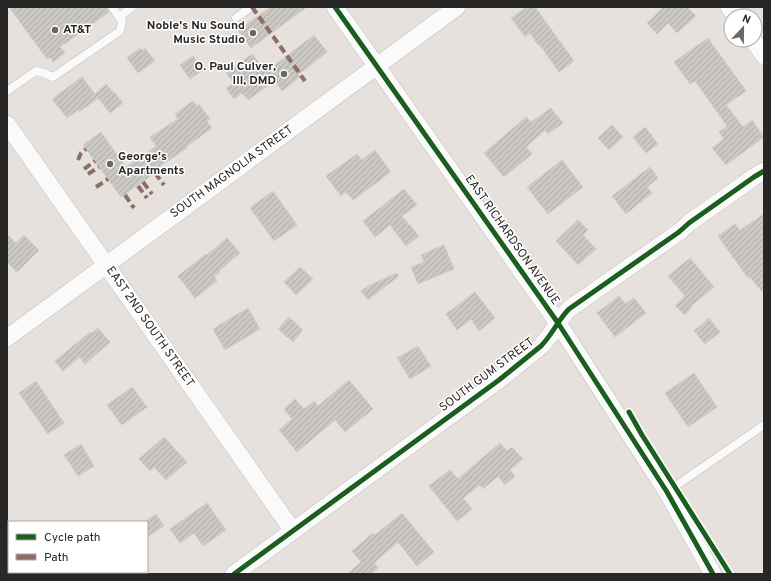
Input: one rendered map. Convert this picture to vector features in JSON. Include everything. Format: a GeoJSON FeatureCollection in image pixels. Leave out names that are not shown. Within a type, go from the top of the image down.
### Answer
{"type":"FeatureCollection","features":[{"type":"Feature","properties":{"kind":"street","name":"EAST RICHARDSON AVENUE"},"geometry":{"type":"LineString","coordinates":[[335,7],[558,323],[668,492],[713,574]]}},
{"type":"Feature","properties":{"kind":"street","name":"SOUTH MAGNOLIA STREET"},"geometry":{"type":"LineString","coordinates":[[7,338],[457,7]]}},
{"type":"Feature","properties":{"kind":"street","name":"EAST 2ND SOUTH STREET"},"geometry":{"type":"LineString","coordinates":[[9,130],[293,531]]}},
{"type":"Feature","properties":{"kind":"street","name":"SOUTH GUM STREET"},"geometry":{"type":"LineString","coordinates":[[234,574],[499,380],[547,341],[569,309],[764,171]]}},
{"type":"Feature","properties":{"kind":"lane"},"geometry":{"type":"LineString","coordinates":[[7,91],[36,71],[52,77],[120,31],[122,21],[112,7]]}},
{"type":"Feature","properties":{"kind":"lane"},"geometry":{"type":"LineString","coordinates":[[119,17],[132,7]]}},
{"type":"Feature","properties":{"kind":"lane"},"geometry":{"type":"LineString","coordinates":[[236,18],[251,7]]}},
{"type":"Feature","properties":{"kind":"lane"},"geometry":{"type":"LineString","coordinates":[[668,492],[764,425]]}},
{"type":"Feature","properties":{"kind":"building","name":"AT&T"},"geometry":{"type":"Polygon","coordinates":[[[9,7],[107,7],[109,12],[60,47],[65,53],[53,62],[50,57],[47,59],[9,7]]]}},
{"type":"Feature","properties":{"kind":"building"},"geometry":{"type":"Polygon","coordinates":[[[271,7],[307,7],[251,48],[238,30],[271,7]]]}},
{"type":"Feature","properties":{"kind":"building"},"geometry":{"type":"Polygon","coordinates":[[[527,7],[535,7],[574,61],[559,72],[530,33],[525,37],[511,18],[527,7]]]}},
{"type":"Feature","properties":{"kind":"building"},"geometry":{"type":"Polygon","coordinates":[[[664,7],[687,7],[696,16],[677,33],[668,23],[657,34],[647,23],[664,7]]]}},
{"type":"Feature","properties":{"kind":"building"},"geometry":{"type":"Polygon","coordinates":[[[314,35],[327,52],[298,75],[300,77],[282,91],[275,81],[248,100],[242,93],[234,99],[226,88],[234,83],[226,73],[252,54],[266,72],[314,35]]]}},
{"type":"Feature","properties":{"kind":"building"},"geometry":{"type":"Polygon","coordinates":[[[708,38],[746,91],[726,105],[743,127],[752,120],[764,137],[726,165],[712,148],[724,139],[719,132],[727,126],[695,81],[690,84],[674,62],[708,38]]]}},
{"type":"Feature","properties":{"kind":"building"},"geometry":{"type":"Polygon","coordinates":[[[140,48],[143,50],[145,48],[155,61],[138,73],[127,58],[140,48]]]}},
{"type":"Feature","properties":{"kind":"building"},"geometry":{"type":"Polygon","coordinates":[[[193,56],[203,70],[190,79],[180,65],[193,56]]]}},
{"type":"Feature","properties":{"kind":"building"},"geometry":{"type":"Polygon","coordinates":[[[82,77],[95,94],[106,84],[123,103],[110,113],[98,98],[79,112],[78,110],[67,118],[52,99],[82,77]]]}},
{"type":"Feature","properties":{"kind":"building"},"geometry":{"type":"Polygon","coordinates":[[[193,101],[197,106],[199,104],[210,119],[207,121],[212,128],[186,147],[187,148],[159,167],[160,169],[121,197],[83,145],[101,132],[126,167],[156,146],[150,137],[178,119],[175,114],[193,101]]]}},
{"type":"Feature","properties":{"kind":"building"},"geometry":{"type":"Polygon","coordinates":[[[551,108],[563,123],[548,134],[545,130],[526,147],[532,154],[504,177],[484,153],[526,117],[531,122],[551,108]]]}},
{"type":"Feature","properties":{"kind":"building"},"geometry":{"type":"Polygon","coordinates":[[[612,125],[623,137],[609,150],[598,138],[612,125]]]}},
{"type":"Feature","properties":{"kind":"building"},"geometry":{"type":"Polygon","coordinates":[[[645,127],[658,144],[646,153],[633,137],[645,127]]]}},
{"type":"Feature","properties":{"kind":"building"},"geometry":{"type":"Polygon","coordinates":[[[375,150],[391,172],[353,200],[346,192],[341,196],[326,176],[357,154],[362,160],[375,150]]]}},
{"type":"Feature","properties":{"kind":"building"},"geometry":{"type":"Polygon","coordinates":[[[562,160],[583,187],[548,214],[527,187],[562,160]]]}},
{"type":"Feature","properties":{"kind":"building"},"geometry":{"type":"Polygon","coordinates":[[[650,167],[658,178],[647,187],[652,193],[626,214],[612,196],[650,167]]]}},
{"type":"Feature","properties":{"kind":"building"},"geometry":{"type":"Polygon","coordinates":[[[404,189],[417,205],[402,216],[419,236],[406,246],[390,225],[375,237],[363,221],[404,189]]]}},
{"type":"Feature","properties":{"kind":"building"},"geometry":{"type":"Polygon","coordinates":[[[273,191],[297,225],[274,241],[250,208],[273,191]]]}},
{"type":"Feature","properties":{"kind":"building"},"geometry":{"type":"Polygon","coordinates":[[[764,214],[764,294],[750,277],[748,278],[718,236],[735,224],[740,230],[764,214]]]}},
{"type":"Feature","properties":{"kind":"building"},"geometry":{"type":"Polygon","coordinates":[[[578,220],[588,230],[583,235],[596,249],[578,265],[556,241],[578,220]]]}},
{"type":"Feature","properties":{"kind":"building"},"geometry":{"type":"Polygon","coordinates":[[[7,234],[16,243],[24,235],[39,250],[17,272],[7,262],[7,234]]]}},
{"type":"Feature","properties":{"kind":"building"},"geometry":{"type":"Polygon","coordinates":[[[227,238],[240,253],[214,276],[217,281],[195,298],[178,276],[227,238]]]}},
{"type":"Feature","properties":{"kind":"building"},"geometry":{"type":"Polygon","coordinates":[[[444,245],[454,269],[418,284],[411,267],[424,262],[421,255],[444,245]]]}},
{"type":"Feature","properties":{"kind":"building"},"geometry":{"type":"Polygon","coordinates":[[[690,258],[714,287],[691,306],[692,307],[685,315],[675,306],[685,296],[668,276],[690,258]]]}},
{"type":"Feature","properties":{"kind":"building"},"geometry":{"type":"Polygon","coordinates":[[[300,267],[313,279],[296,295],[284,282],[300,267]]]}},
{"type":"Feature","properties":{"kind":"building"},"geometry":{"type":"Polygon","coordinates":[[[397,273],[399,276],[368,300],[361,291],[370,285],[397,273]]]}},
{"type":"Feature","properties":{"kind":"building"},"geometry":{"type":"Polygon","coordinates":[[[475,292],[495,318],[479,331],[471,319],[457,330],[446,314],[475,292]]]}},
{"type":"Feature","properties":{"kind":"building"},"geometry":{"type":"Polygon","coordinates":[[[619,296],[625,304],[634,298],[646,313],[615,337],[597,313],[619,296]]]}},
{"type":"Feature","properties":{"kind":"building"},"geometry":{"type":"Polygon","coordinates":[[[248,308],[260,329],[225,350],[213,329],[248,308]]]}},
{"type":"Feature","properties":{"kind":"building"},"geometry":{"type":"Polygon","coordinates":[[[289,317],[303,330],[293,342],[278,329],[289,317]]]}},
{"type":"Feature","properties":{"kind":"building"},"geometry":{"type":"Polygon","coordinates":[[[709,318],[720,332],[705,344],[694,331],[709,318]]]}},
{"type":"Feature","properties":{"kind":"building"},"geometry":{"type":"Polygon","coordinates":[[[98,328],[110,342],[85,364],[80,357],[63,371],[55,361],[90,332],[91,334],[98,328]]]}},
{"type":"Feature","properties":{"kind":"building"},"geometry":{"type":"Polygon","coordinates":[[[418,346],[431,366],[410,379],[397,358],[418,346]]]}},
{"type":"Feature","properties":{"kind":"building"},"geometry":{"type":"Polygon","coordinates":[[[694,373],[717,407],[688,427],[665,393],[694,373]]]}},
{"type":"Feature","properties":{"kind":"building"},"geometry":{"type":"Polygon","coordinates":[[[349,380],[373,409],[345,432],[335,420],[297,452],[279,430],[292,419],[284,409],[295,399],[304,409],[314,401],[318,406],[349,380]]]}},
{"type":"Feature","properties":{"kind":"building"},"geometry":{"type":"Polygon","coordinates":[[[36,381],[64,423],[48,434],[19,393],[36,381]]]}},
{"type":"Feature","properties":{"kind":"building"},"geometry":{"type":"Polygon","coordinates":[[[132,387],[147,407],[122,425],[107,405],[132,387]]]}},
{"type":"Feature","properties":{"kind":"building"},"geometry":{"type":"Polygon","coordinates":[[[164,437],[187,462],[166,480],[154,467],[150,471],[139,459],[164,437]]]}},
{"type":"Feature","properties":{"kind":"building"},"geometry":{"type":"Polygon","coordinates":[[[500,443],[507,451],[512,447],[523,459],[510,470],[515,476],[505,485],[498,476],[483,489],[480,485],[463,498],[472,509],[457,521],[429,486],[450,470],[458,479],[500,443]]]}},
{"type":"Feature","properties":{"kind":"building"},"geometry":{"type":"Polygon","coordinates":[[[81,444],[94,466],[78,476],[64,455],[81,444]]]}},
{"type":"Feature","properties":{"kind":"building"},"geometry":{"type":"Polygon","coordinates":[[[207,503],[226,530],[203,546],[194,533],[180,543],[170,529],[207,503]]]}},
{"type":"Feature","properties":{"kind":"building"},"geometry":{"type":"Polygon","coordinates":[[[402,513],[434,552],[417,566],[398,542],[374,563],[378,568],[371,574],[347,574],[361,562],[352,551],[373,533],[375,535],[402,513]]]}},
{"type":"Feature","properties":{"kind":"building"},"geometry":{"type":"Polygon","coordinates":[[[156,514],[164,526],[148,536],[147,520],[156,514]]]}},
{"type":"Feature","properties":{"kind":"marked path"},"geometry":{"type":"LineString","coordinates":[[252,7],[305,81]]}},
{"type":"Feature","properties":{"kind":"marked path"},"geometry":{"type":"LineString","coordinates":[[78,160],[81,153],[86,149]]}},
{"type":"Feature","properties":{"kind":"marked path"},"geometry":{"type":"LineString","coordinates":[[84,169],[95,161]]}},
{"type":"Feature","properties":{"kind":"marked path"},"geometry":{"type":"LineString","coordinates":[[88,174],[99,167]]}},
{"type":"Feature","properties":{"kind":"marked path"},"geometry":{"type":"LineString","coordinates":[[155,173],[164,185]]}},
{"type":"Feature","properties":{"kind":"marked path"},"geometry":{"type":"LineString","coordinates":[[96,187],[108,179]]}},
{"type":"Feature","properties":{"kind":"marked path"},"geometry":{"type":"LineString","coordinates":[[143,182],[152,194]]}},
{"type":"Feature","properties":{"kind":"marked path"},"geometry":{"type":"LineString","coordinates":[[138,186],[147,198]]}},
{"type":"Feature","properties":{"kind":"marked path"},"geometry":{"type":"LineString","coordinates":[[125,195],[134,208]]}},
{"type":"Feature","properties":{"kind":"cycle path"},"geometry":{"type":"LineString","coordinates":[[335,7],[558,323],[667,492],[713,574]]}},
{"type":"Feature","properties":{"kind":"cycle path"},"geometry":{"type":"LineString","coordinates":[[234,574],[499,380],[541,346],[569,309],[764,171]]}},
{"type":"Feature","properties":{"kind":"cycle path"},"geometry":{"type":"LineString","coordinates":[[629,412],[730,574]]}},
{"type":"Feature","properties":{"kind":"place","name":"AT&T"},"geometry":{"type":"Point","coordinates":[55,30]}},
{"type":"Feature","properties":{"kind":"place","name":"Noble's Nu Sound Music Studio"},"geometry":{"type":"Point","coordinates":[253,33]}},
{"type":"Feature","properties":{"kind":"place","name":"O. Paul Culver, III, DMD"},"geometry":{"type":"Point","coordinates":[284,74]}},
{"type":"Feature","properties":{"kind":"place","name":"George's Apartments"},"geometry":{"type":"Point","coordinates":[110,164]}}]}
